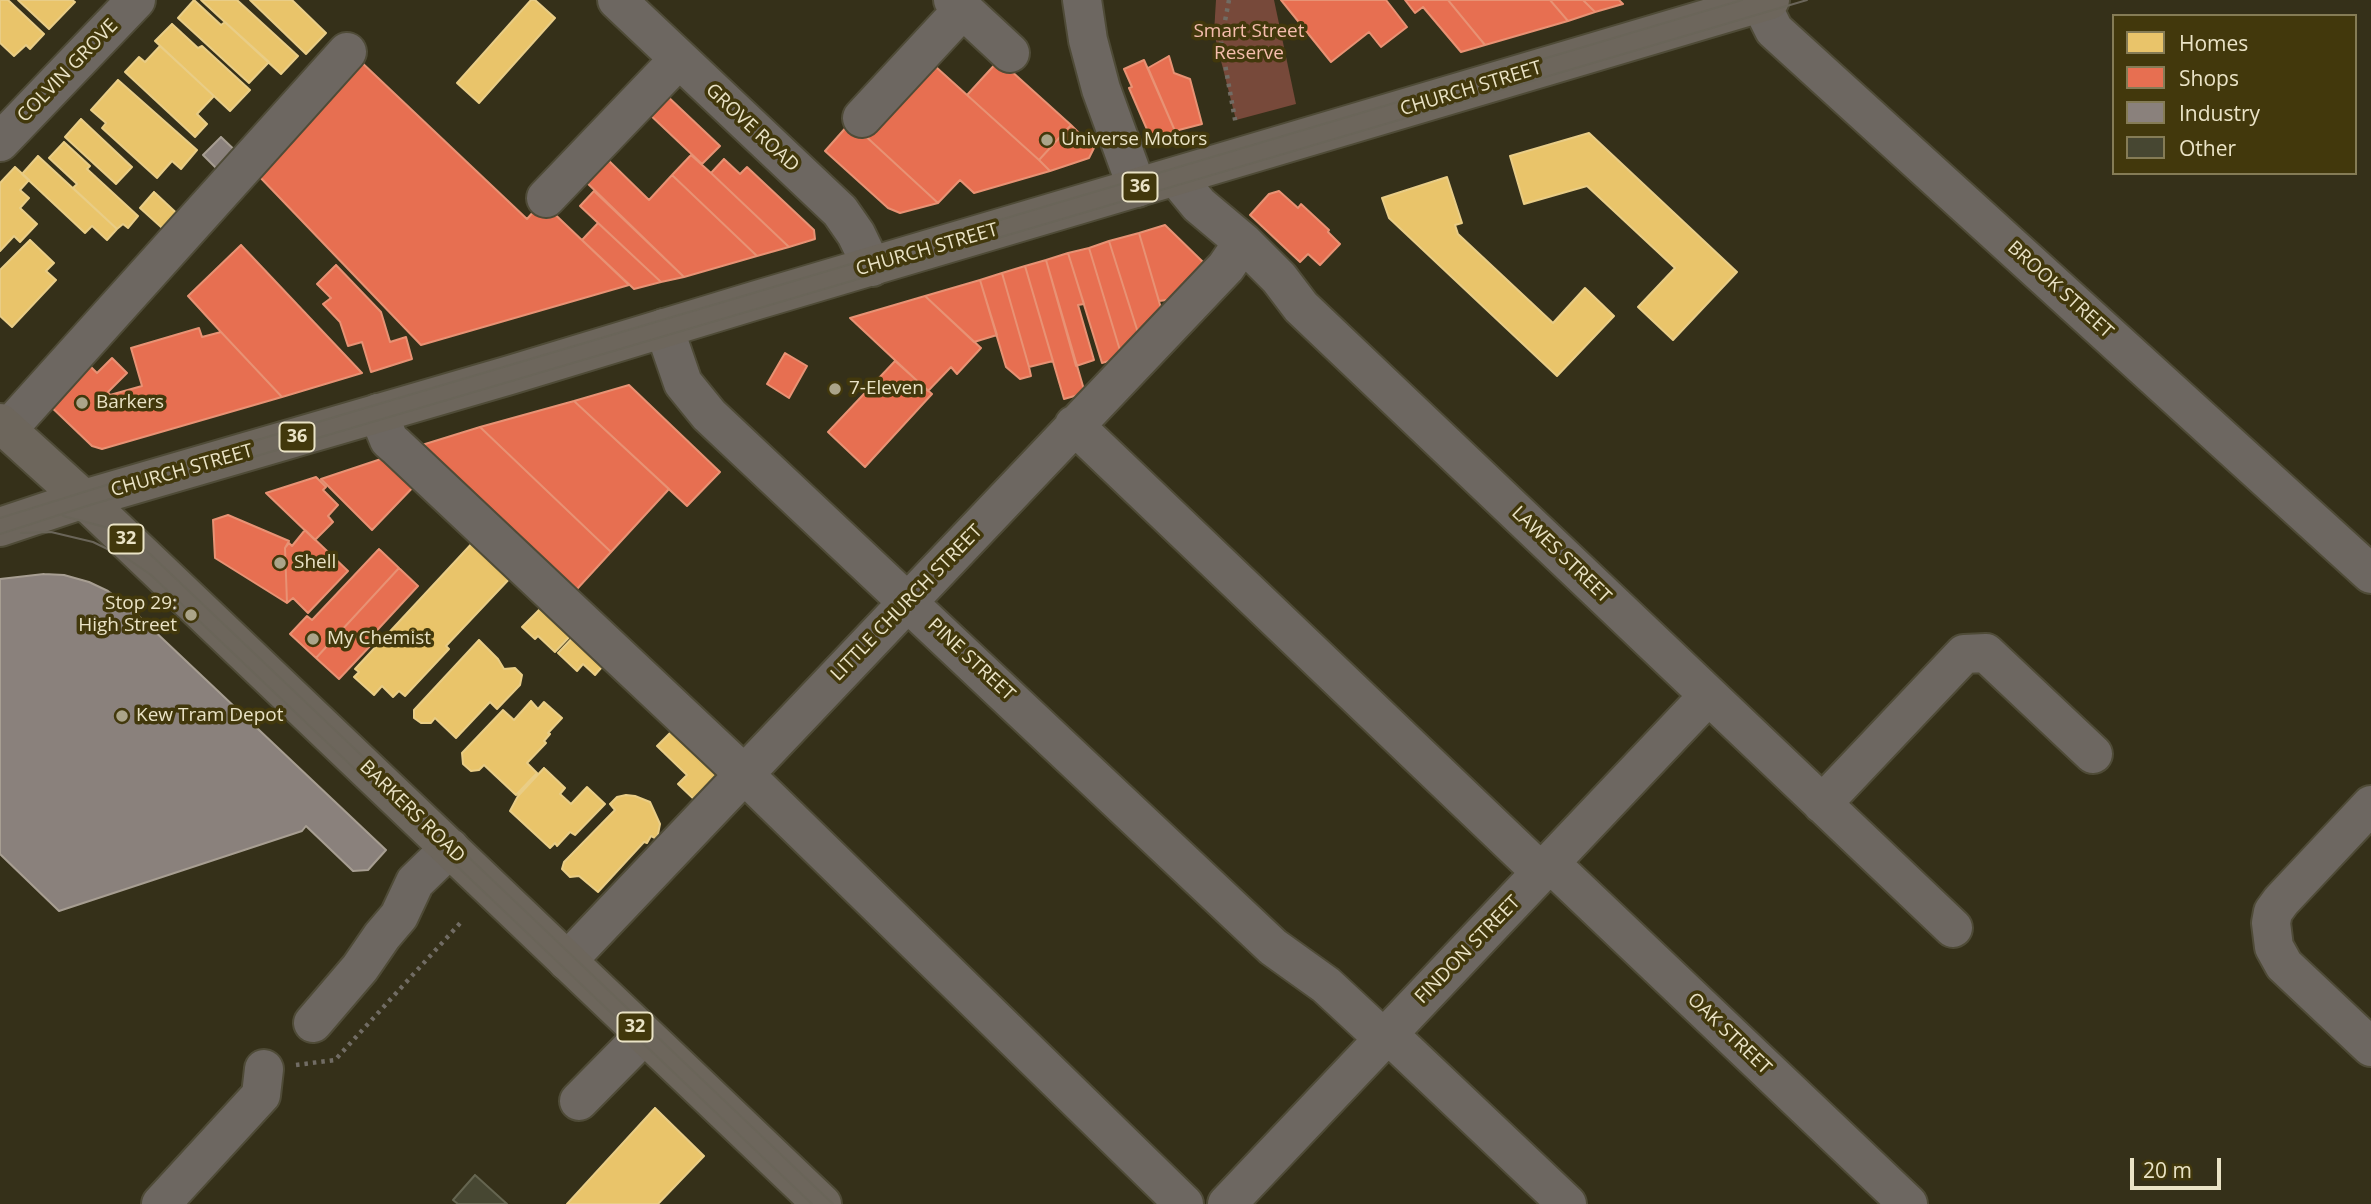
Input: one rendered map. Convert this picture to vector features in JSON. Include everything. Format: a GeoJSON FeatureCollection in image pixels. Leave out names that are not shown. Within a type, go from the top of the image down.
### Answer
{"type":"FeatureCollection","features":[{"type":"Feature","properties":{"kind":"main road","name":"CHURCH STREET"},"geometry":{"type":"LineString","coordinates":[[84,499],[378,414],[1763,1]]}},
{"type":"Feature","properties":{"kind":"main road","name":"BARKERS ROAD"},"geometry":{"type":"LineString","coordinates":[[4,427],[84,499],[822,1204]]}},
{"type":"Feature","properties":{"kind":"main road","name":"36"},"geometry":{"type":"LineString","coordinates":[[0,527],[84,499]]}},
{"type":"Feature","properties":{"kind":"street","name":"COLVIN GROVE"},"geometry":{"type":"LineString","coordinates":[[0,142],[136,0]]}},
{"type":"Feature","properties":{"kind":"street","name":"GROVE ROAD"},"geometry":{"type":"LineString","coordinates":[[617,0],[840,211],[856,234],[872,267]]}},
{"type":"Feature","properties":{"kind":"street"},"geometry":{"type":"LineString","coordinates":[[1082,0],[1088,40],[1101,89],[1136,188]]}},
{"type":"Feature","properties":{"kind":"street","name":"BROOK STREET"},"geometry":{"type":"LineString","coordinates":[[1763,1],[1774,30],[2371,574]]}},
{"type":"Feature","properties":{"kind":"street"},"geometry":{"type":"LineString","coordinates":[[862,118],[958,5],[1010,53]]}},
{"type":"Feature","properties":{"kind":"street"},"geometry":{"type":"LineString","coordinates":[[4,427],[347,52]]}},
{"type":"Feature","properties":{"kind":"street"},"geometry":{"type":"LineString","coordinates":[[546,198],[679,59]]}},
{"type":"Feature","properties":{"kind":"street","name":"LAWES STREET"},"geometry":{"type":"LineString","coordinates":[[1176,177],[1199,205],[1279,278],[1301,307],[1953,928]]}},
{"type":"Feature","properties":{"kind":"street","name":"LITTLE CHURCH STREET"},"geometry":{"type":"LineString","coordinates":[[567,961],[1226,267],[1242,242]]}},
{"type":"Feature","properties":{"kind":"street","name":"PINE STREET"},"geometry":{"type":"LineString","coordinates":[[664,328],[677,371],[692,396],[709,415],[1273,947],[1326,985],[1381,1042],[1567,1204]]}},
{"type":"Feature","properties":{"kind":"street"},"geometry":{"type":"LineString","coordinates":[[378,414],[389,440],[745,775],[1184,1204]]}},
{"type":"Feature","properties":{"kind":"street","name":"OAK STREET"},"geometry":{"type":"LineString","coordinates":[[1074,425],[1908,1204]]}},
{"type":"Feature","properties":{"kind":"street"},"geometry":{"type":"LineString","coordinates":[[1822,804],[1964,654],[1986,653],[2093,754]]}},
{"type":"Feature","properties":{"kind":"street","name":"FINDON STREET"},"geometry":{"type":"LineString","coordinates":[[1227,1204],[1708,696]]}},
{"type":"Feature","properties":{"kind":"street"},"geometry":{"type":"LineString","coordinates":[[2371,805],[2281,901],[2273,912],[2271,935],[2278,957],[2295,977],[2371,1047]]}},
{"type":"Feature","properties":{"kind":"street"},"geometry":{"type":"LineString","coordinates":[[313,1023],[360,968],[399,916],[415,882],[450,848]]}},
{"type":"Feature","properties":{"kind":"street"},"geometry":{"type":"LineString","coordinates":[[579,1101],[644,1035]]}},
{"type":"Feature","properties":{"kind":"street"},"geometry":{"type":"LineString","coordinates":[[161,1204],[261,1096],[264,1069]]}},
{"type":"Feature","properties":{"kind":"path"},"geometry":{"type":"LineString","coordinates":[[1229,0],[1221,41],[1233,119],[1248,155]]}},
{"type":"Feature","properties":{"kind":"green space","name":"Smart Street Reserve"},"geometry":{"type":"Polygon","coordinates":[[[1216,0],[1274,0],[1296,104],[1236,120],[1214,33],[1216,0]]]}},
{"type":"Feature","properties":{"kind":"building: Homes"},"geometry":{"type":"Polygon","coordinates":[[[0,0],[8,0],[44,34],[30,49],[26,45],[14,56],[0,43],[0,0]]]}},
{"type":"Feature","properties":{"kind":"building: Homes"},"geometry":{"type":"Polygon","coordinates":[[[18,0],[72,0],[75,2],[49,29],[18,0]]]}},
{"type":"Feature","properties":{"kind":"building: Homes"},"geometry":{"type":"Polygon","coordinates":[[[194,0],[221,25],[225,22],[269,62],[249,83],[178,18],[194,0]]]}},
{"type":"Feature","properties":{"kind":"building: Homes"},"geometry":{"type":"Polygon","coordinates":[[[201,0],[237,0],[298,56],[281,74],[201,0]]]}},
{"type":"Feature","properties":{"kind":"building: Homes"},"geometry":{"type":"Polygon","coordinates":[[[250,0],[292,0],[326,33],[306,54],[250,0]]]}},
{"type":"Feature","properties":{"kind":"building: Homes"},"geometry":{"type":"Polygon","coordinates":[[[531,0],[535,0],[555,18],[479,103],[457,83],[531,0]]]}},
{"type":"Feature","properties":{"kind":"building: Homes"},"geometry":{"type":"Polygon","coordinates":[[[172,24],[198,48],[202,46],[250,90],[230,111],[155,41],[172,24]]]}},
{"type":"Feature","properties":{"kind":"building: Homes"},"geometry":{"type":"Polygon","coordinates":[[[160,46],[214,96],[197,114],[207,124],[195,137],[125,72],[139,57],[145,62],[160,46]]]}},
{"type":"Feature","properties":{"kind":"building: Homes"},"geometry":{"type":"Polygon","coordinates":[[[118,80],[197,150],[181,169],[172,161],[157,178],[102,128],[106,123],[91,110],[118,80]]]}},
{"type":"Feature","properties":{"kind":"building: Homes"},"geometry":{"type":"Polygon","coordinates":[[[81,119],[132,167],[116,184],[65,137],[81,119]]]}},
{"type":"Feature","properties":{"kind":"building: Homes"},"geometry":{"type":"Polygon","coordinates":[[[1589,133],[1737,272],[1673,340],[1638,307],[1675,268],[1587,186],[1524,204],[1510,156],[1589,133]]]}},
{"type":"Feature","properties":{"kind":"building: Homes"},"geometry":{"type":"Polygon","coordinates":[[[64,142],[90,166],[87,169],[138,216],[128,228],[123,224],[117,229],[73,188],[77,184],[49,158],[64,142]]]}},
{"type":"Feature","properties":{"kind":"building: Homes"},"geometry":{"type":"Polygon","coordinates":[[[38,156],[117,229],[107,240],[92,226],[85,233],[22,174],[38,156]]]}},
{"type":"Feature","properties":{"kind":"building: Homes"},"geometry":{"type":"Polygon","coordinates":[[[15,167],[29,180],[20,190],[29,198],[20,208],[37,224],[20,242],[14,236],[0,251],[0,183],[15,167]]]}},
{"type":"Feature","properties":{"kind":"building: Homes"},"geometry":{"type":"Polygon","coordinates":[[[1447,177],[1462,223],[1455,225],[1458,234],[1553,323],[1585,288],[1614,316],[1557,376],[1389,218],[1382,198],[1447,177]]]}},
{"type":"Feature","properties":{"kind":"building: Homes"},"geometry":{"type":"Polygon","coordinates":[[[154,192],[185,221],[171,236],[140,208],[154,192]]]}},
{"type":"Feature","properties":{"kind":"building: Homes"},"geometry":{"type":"Polygon","coordinates":[[[30,240],[54,263],[46,271],[56,280],[12,327],[0,316],[0,270],[30,240]]]}},
{"type":"Feature","properties":{"kind":"building: Homes"},"geometry":{"type":"Polygon","coordinates":[[[476,539],[513,575],[446,646],[449,649],[405,696],[399,691],[393,697],[382,686],[374,695],[354,677],[359,672],[355,669],[476,539]]]}},
{"type":"Feature","properties":{"kind":"building: Homes"},"geometry":{"type":"Polygon","coordinates":[[[546,603],[575,631],[555,652],[538,636],[535,639],[522,627],[546,603]]]}},
{"type":"Feature","properties":{"kind":"building: Homes"},"geometry":{"type":"Polygon","coordinates":[[[577,633],[607,661],[595,675],[583,664],[577,671],[558,653],[577,633]]]}},
{"type":"Feature","properties":{"kind":"building: Homes"},"geometry":{"type":"Polygon","coordinates":[[[479,640],[504,669],[515,668],[522,675],[520,685],[497,709],[490,702],[456,738],[435,718],[431,723],[421,723],[414,718],[414,710],[479,640]]]}},
{"type":"Feature","properties":{"kind":"building: Homes"},"geometry":{"type":"Polygon","coordinates":[[[531,701],[538,709],[544,702],[562,718],[548,733],[550,734],[544,741],[546,743],[527,763],[537,773],[516,795],[484,765],[479,770],[471,771],[463,764],[462,753],[503,710],[514,720],[531,701]]]}},
{"type":"Feature","properties":{"kind":"building: Homes"},"geometry":{"type":"Polygon","coordinates":[[[676,727],[726,774],[698,803],[678,784],[687,775],[657,746],[676,727]]]}},
{"type":"Feature","properties":{"kind":"building: Homes"},"geometry":{"type":"Polygon","coordinates":[[[544,768],[565,788],[560,794],[571,804],[587,787],[605,804],[575,835],[570,832],[557,846],[555,843],[550,848],[510,811],[518,796],[544,768]]]}},
{"type":"Feature","properties":{"kind":"building: Homes"},"geometry":{"type":"Polygon","coordinates":[[[626,795],[650,802],[660,824],[657,839],[651,836],[647,843],[644,842],[598,892],[579,876],[570,877],[562,869],[564,862],[615,810],[610,804],[617,797],[626,795]]]}},
{"type":"Feature","properties":{"kind":"building: Homes"},"geometry":{"type":"Polygon","coordinates":[[[655,1108],[704,1156],[658,1204],[567,1204],[655,1108]]]}},
{"type":"Feature","properties":{"kind":"building: Shops"},"geometry":{"type":"Polygon","coordinates":[[[1281,0],[1386,0],[1407,27],[1381,47],[1369,32],[1331,62],[1281,0]]]}},
{"type":"Feature","properties":{"kind":"building: Shops"},"geometry":{"type":"Polygon","coordinates":[[[1405,0],[1448,0],[1485,45],[1461,52],[1423,7],[1415,13],[1405,0]]]}},
{"type":"Feature","properties":{"kind":"building: Shops"},"geometry":{"type":"Polygon","coordinates":[[[1448,0],[1550,0],[1568,21],[1485,45],[1448,0]]]}},
{"type":"Feature","properties":{"kind":"building: Shops"},"geometry":{"type":"Polygon","coordinates":[[[1550,0],[1583,0],[1595,12],[1568,21],[1550,0]]]}},
{"type":"Feature","properties":{"kind":"building: Shops"},"geometry":{"type":"Polygon","coordinates":[[[1583,0],[1619,0],[1623,4],[1595,12],[1583,0]]]}},
{"type":"Feature","properties":{"kind":"building: Shops"},"geometry":{"type":"Polygon","coordinates":[[[1169,56],[1174,73],[1190,79],[1202,124],[1175,131],[1148,68],[1169,56]]]}},
{"type":"Feature","properties":{"kind":"building: Shops"},"geometry":{"type":"Polygon","coordinates":[[[357,58],[527,219],[542,202],[629,285],[421,345],[255,172],[357,58]]]}},
{"type":"Feature","properties":{"kind":"building: Shops"},"geometry":{"type":"Polygon","coordinates":[[[926,58],[1050,171],[974,193],[960,180],[938,203],[860,131],[926,58]]]}},
{"type":"Feature","properties":{"kind":"building: Shops"},"geometry":{"type":"Polygon","coordinates":[[[999,60],[1071,125],[1039,160],[967,95],[999,60]]]}},
{"type":"Feature","properties":{"kind":"building: Shops"},"geometry":{"type":"Polygon","coordinates":[[[1144,60],[1175,131],[1152,141],[1129,88],[1132,87],[1124,69],[1144,60]]]}},
{"type":"Feature","properties":{"kind":"building: Shops"},"geometry":{"type":"Polygon","coordinates":[[[664,93],[720,146],[702,164],[647,112],[664,93]]]}},
{"type":"Feature","properties":{"kind":"building: Shops"},"geometry":{"type":"Polygon","coordinates":[[[849,124],[938,203],[900,213],[888,208],[825,151],[849,124]]]}},
{"type":"Feature","properties":{"kind":"building: Shops"},"geometry":{"type":"Polygon","coordinates":[[[1071,125],[1094,148],[1089,158],[1050,171],[1039,160],[1071,125]]]}},
{"type":"Feature","properties":{"kind":"building: Shops"},"geometry":{"type":"Polygon","coordinates":[[[691,155],[789,247],[757,256],[672,175],[691,155]]]}},
{"type":"Feature","properties":{"kind":"building: Shops"},"geometry":{"type":"Polygon","coordinates":[[[604,156],[649,200],[672,175],[757,256],[684,277],[582,178],[604,156]]]}},
{"type":"Feature","properties":{"kind":"building: Shops"},"geometry":{"type":"Polygon","coordinates":[[[724,159],[740,174],[747,167],[814,230],[815,239],[789,247],[711,173],[724,159]]]}},
{"type":"Feature","properties":{"kind":"building: Shops"},"geometry":{"type":"Polygon","coordinates":[[[594,191],[684,277],[661,282],[580,206],[594,191]]]}},
{"type":"Feature","properties":{"kind":"building: Shops"},"geometry":{"type":"Polygon","coordinates":[[[1279,191],[1298,208],[1301,204],[1340,244],[1320,265],[1308,254],[1300,262],[1250,215],[1269,194],[1279,191]]]}},
{"type":"Feature","properties":{"kind":"building: Shops"},"geometry":{"type":"Polygon","coordinates":[[[598,223],[661,282],[634,289],[582,240],[598,223]]]}},
{"type":"Feature","properties":{"kind":"building: Shops"},"geometry":{"type":"Polygon","coordinates":[[[1165,225],[1203,262],[1197,277],[1175,299],[1159,301],[1139,233],[1165,225]]]}},
{"type":"Feature","properties":{"kind":"building: Shops"},"geometry":{"type":"Polygon","coordinates":[[[1139,233],[1163,315],[1140,339],[1109,241],[1139,233]]]}},
{"type":"Feature","properties":{"kind":"building: Shops"},"geometry":{"type":"Polygon","coordinates":[[[1109,241],[1140,339],[1122,357],[1089,248],[1109,241]]]}},
{"type":"Feature","properties":{"kind":"building: Shops"},"geometry":{"type":"Polygon","coordinates":[[[241,245],[362,373],[282,397],[188,296],[241,245]]]}},
{"type":"Feature","properties":{"kind":"building: Shops"},"geometry":{"type":"Polygon","coordinates":[[[1089,248],[1122,357],[1102,363],[1068,253],[1089,248]]]}},
{"type":"Feature","properties":{"kind":"building: Shops"},"geometry":{"type":"Polygon","coordinates":[[[1068,253],[1084,304],[1078,305],[1094,360],[1076,366],[1046,260],[1068,253]]]}},
{"type":"Feature","properties":{"kind":"building: Shops"},"geometry":{"type":"Polygon","coordinates":[[[1046,260],[1085,393],[1064,399],[1025,266],[1046,260]]]}},
{"type":"Feature","properties":{"kind":"building: Shops"},"geometry":{"type":"Polygon","coordinates":[[[336,265],[381,312],[390,342],[406,337],[412,359],[371,372],[362,342],[348,346],[340,322],[323,304],[331,298],[317,284],[336,265]]]}},
{"type":"Feature","properties":{"kind":"building: Shops"},"geometry":{"type":"Polygon","coordinates":[[[1025,266],[1053,361],[1029,367],[1002,273],[1025,266]]]}},
{"type":"Feature","properties":{"kind":"building: Shops"},"geometry":{"type":"Polygon","coordinates":[[[1002,273],[1031,376],[1020,379],[1006,367],[980,280],[1002,273]]]}},
{"type":"Feature","properties":{"kind":"building: Shops"},"geometry":{"type":"Polygon","coordinates":[[[980,280],[997,335],[974,342],[925,296],[980,280]]]}},
{"type":"Feature","properties":{"kind":"building: Shops"},"geometry":{"type":"Polygon","coordinates":[[[925,296],[981,348],[957,374],[951,367],[928,391],[850,318],[925,296]]]}},
{"type":"Feature","properties":{"kind":"building: Shops"},"geometry":{"type":"Polygon","coordinates":[[[199,328],[202,337],[221,332],[282,397],[102,449],[92,446],[45,401],[85,361],[97,373],[112,358],[127,373],[108,392],[110,395],[142,386],[131,348],[199,328]]]}},
{"type":"Feature","properties":{"kind":"building: Shops"},"geometry":{"type":"Polygon","coordinates":[[[785,353],[807,366],[789,398],[767,384],[785,353]]]}},
{"type":"Feature","properties":{"kind":"building: Shops"},"geometry":{"type":"Polygon","coordinates":[[[895,361],[932,394],[865,467],[828,432],[895,361]]]}},
{"type":"Feature","properties":{"kind":"building: Shops"},"geometry":{"type":"Polygon","coordinates":[[[629,385],[720,472],[687,506],[574,401],[629,385]]]}},
{"type":"Feature","properties":{"kind":"building: Shops"},"geometry":{"type":"Polygon","coordinates":[[[574,401],[669,489],[611,552],[480,427],[574,401]]]}},
{"type":"Feature","properties":{"kind":"building: Shops"},"geometry":{"type":"Polygon","coordinates":[[[480,427],[611,552],[566,601],[409,449],[480,427]]]}},
{"type":"Feature","properties":{"kind":"building: Shops"},"geometry":{"type":"Polygon","coordinates":[[[393,455],[419,481],[372,530],[321,479],[393,455]]]}},
{"type":"Feature","properties":{"kind":"building: Shops"},"geometry":{"type":"Polygon","coordinates":[[[316,477],[326,487],[323,490],[338,505],[328,516],[333,522],[315,540],[266,493],[316,477]]]}},
{"type":"Feature","properties":{"kind":"building: Shops"},"geometry":{"type":"Polygon","coordinates":[[[228,515],[289,541],[285,548],[287,603],[215,558],[213,520],[228,515]]]}},
{"type":"Feature","properties":{"kind":"building: Shops"},"geometry":{"type":"Polygon","coordinates":[[[305,530],[348,571],[308,613],[293,598],[287,603],[285,548],[289,543],[292,546],[305,530]]]}},
{"type":"Feature","properties":{"kind":"building: Shops"},"geometry":{"type":"Polygon","coordinates":[[[379,549],[399,568],[316,658],[290,634],[307,616],[312,620],[379,549]]]}},
{"type":"Feature","properties":{"kind":"building: Shops"},"geometry":{"type":"Polygon","coordinates":[[[399,568],[418,586],[369,639],[373,643],[339,679],[316,658],[399,568]]]}},
{"type":"Feature","properties":{"kind":"building: Industry"},"geometry":{"type":"Polygon","coordinates":[[[221,137],[242,157],[224,176],[203,155],[221,137]]]}},
{"type":"Feature","properties":{"kind":"building: Industry","name":"Kew Tram Depot"},"geometry":{"type":"Polygon","coordinates":[[[44,574],[64,575],[89,582],[108,591],[128,606],[386,850],[368,870],[353,871],[306,826],[302,831],[59,911],[0,854],[0,579],[44,574]]]}},
{"type":"Feature","properties":{"kind":"building: Other"},"geometry":{"type":"Polygon","coordinates":[[[475,1175],[507,1204],[458,1204],[453,1200],[475,1175]]]}},
{"type":"Feature","properties":{"kind":"tram line"},"geometry":{"type":"LineString","coordinates":[[0,518],[1742,0]]}},
{"type":"Feature","properties":{"kind":"tram line"},"geometry":{"type":"LineString","coordinates":[[0,534],[90,505],[1807,0]]}},
{"type":"Feature","properties":{"kind":"tram line"},"geometry":{"type":"LineString","coordinates":[[63,516],[105,527],[136,543],[150,554],[833,1204]]}},
{"type":"Feature","properties":{"kind":"tram line"},"geometry":{"type":"LineString","coordinates":[[21,533],[51,532],[93,542],[128,559],[151,575],[812,1204]]}},
{"type":"Feature","properties":{"kind":"place","name":"Universe Motors"},"geometry":{"type":"Point","coordinates":[1047,140]}},
{"type":"Feature","properties":{"kind":"place","name":"7-Eleven"},"geometry":{"type":"Point","coordinates":[835,389]}},
{"type":"Feature","properties":{"kind":"place","name":"Barkers"},"geometry":{"type":"Point","coordinates":[82,403]}},
{"type":"Feature","properties":{"kind":"place","name":"Shell"},"geometry":{"type":"Point","coordinates":[280,563]}},
{"type":"Feature","properties":{"kind":"place","name":"Stop 29: High Street"},"geometry":{"type":"Point","coordinates":[191,615]}},
{"type":"Feature","properties":{"kind":"place","name":"My Chemist"},"geometry":{"type":"Point","coordinates":[313,639]}},
{"type":"Feature","properties":{"kind":"place","name":"Kew Tram Depot"},"geometry":{"type":"Point","coordinates":[122,716]}}]}
